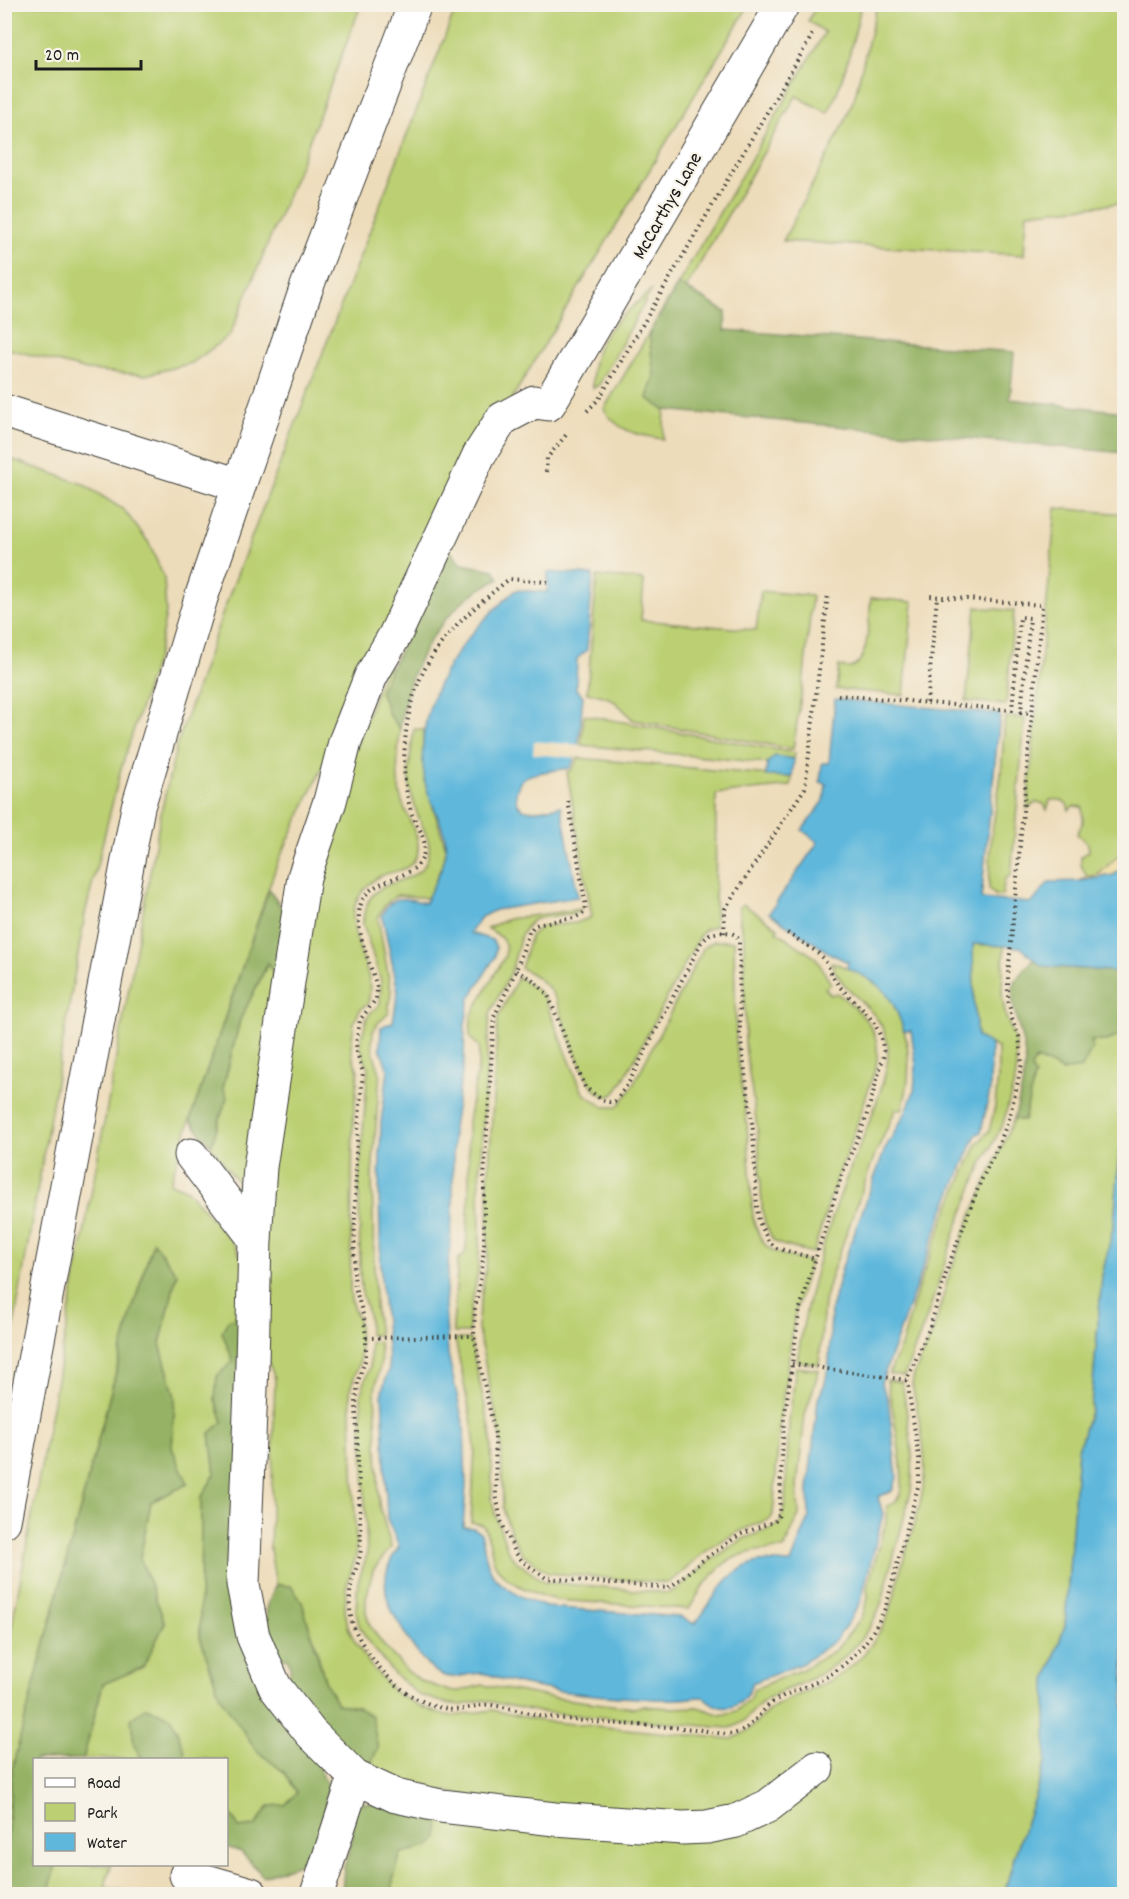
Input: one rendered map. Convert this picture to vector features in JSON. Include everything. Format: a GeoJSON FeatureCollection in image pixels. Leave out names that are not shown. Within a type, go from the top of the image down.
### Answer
{"type":"FeatureCollection","features":[{"type":"Feature","properties":{"kind":"street"},"geometry":{"type":"LineString","coordinates":[[4,1521],[138,807],[177,674],[306,289],[415,4]]}},
{"type":"Feature","properties":{"kind":"street","name":"McCarthys Lane"},"geometry":{"type":"LineString","coordinates":[[255,1239],[260,1167],[304,878],[330,801],[345,742],[371,676],[395,635],[479,455],[502,419],[534,402],[549,404],[783,4]]}},
{"type":"Feature","properties":{"kind":"street"},"geometry":{"type":"LineString","coordinates":[[4,411],[239,485]]}},
{"type":"Feature","properties":{"kind":"street"},"geometry":{"type":"LineString","coordinates":[[191,1155],[255,1239],[243,1584],[253,1636],[275,1687],[310,1732],[355,1777],[396,1796],[441,1806],[555,1819],[682,1828],[707,1827],[736,1821],[768,1806],[817,1768]]}},
{"type":"Feature","properties":{"kind":"street"},"geometry":{"type":"LineString","coordinates":[[317,1894],[355,1777]]}},
{"type":"Feature","properties":{"kind":"street"},"geometry":{"type":"LineString","coordinates":[[186,1875],[251,1894]]}},
{"type":"Feature","properties":{"kind":"path"},"geometry":{"type":"LineString","coordinates":[[586,413],[599,399],[814,32]]}},
{"type":"Feature","properties":{"kind":"path"},"geometry":{"type":"LineString","coordinates":[[546,472],[547,458],[573,427]]}},
{"type":"Feature","properties":{"kind":"path"},"geometry":{"type":"LineString","coordinates":[[548,582],[509,579],[450,630],[425,666],[409,708],[404,744],[406,789],[424,843],[424,853],[420,862],[406,875],[377,884],[360,905],[359,925],[377,989],[376,999],[360,1020],[356,1044],[363,1072],[356,1153],[354,1273],[355,1287],[364,1318],[366,1358],[358,1381],[356,1403],[360,1558],[351,1584],[351,1615],[355,1630],[364,1646],[401,1690],[418,1700],[448,1709],[487,1705],[561,1719],[697,1729],[728,1734],[739,1732],[751,1724],[763,1709],[777,1699],[836,1671],[864,1646],[878,1625],[886,1606],[919,1483],[919,1458],[907,1380],[930,1327],[948,1267],[980,1183],[999,1144],[1017,1089],[1022,1064],[1019,1037],[1008,999],[1008,975],[1042,605],[930,596]]}},
{"type":"Feature","properties":{"kind":"path"},"geometry":{"type":"LineString","coordinates":[[724,933],[725,909],[805,788],[828,594]]}},
{"type":"Feature","properties":{"kind":"path"},"geometry":{"type":"LineString","coordinates":[[927,703],[937,597]]}},
{"type":"Feature","properties":{"kind":"path"},"geometry":{"type":"LineString","coordinates":[[838,695],[1011,710],[1020,617],[1030,618],[1021,712],[1032,712]]}},
{"type":"Feature","properties":{"kind":"path"},"geometry":{"type":"LineString","coordinates":[[568,801],[585,901],[584,913],[574,918],[541,922],[534,926],[525,941],[516,971],[494,1017],[484,1178],[484,1245],[475,1310],[474,1336],[495,1434],[496,1494],[501,1521],[515,1552],[522,1561],[546,1578],[663,1589],[675,1585],[702,1561],[740,1535],[775,1521],[779,1515],[784,1420],[800,1308],[842,1174],[865,1121],[882,1067],[883,1044],[878,1028],[870,1016],[840,987],[823,958],[786,932]]}},
{"type":"Feature","properties":{"kind":"path"},"geometry":{"type":"LineString","coordinates":[[516,971],[533,981],[548,995],[585,1087],[602,1100],[609,1102],[615,1101],[628,1084],[701,943],[710,934],[733,933],[737,936],[739,941],[740,1034],[753,1130],[756,1207],[759,1221],[769,1242],[777,1248],[816,1259]]}},
{"type":"Feature","properties":{"kind":"path"},"geometry":{"type":"LineString","coordinates":[[366,1338],[474,1336]]}},
{"type":"Feature","properties":{"kind":"path"},"geometry":{"type":"LineString","coordinates":[[792,1364],[907,1380]]}},
{"type":"Feature","properties":{"kind":"green space"},"geometry":{"type":"Polygon","coordinates":[[[4,5],[361,5],[297,173],[230,335],[192,363],[145,375],[87,370],[5,348],[4,5]]]}},
{"type":"Feature","properties":{"kind":"green space"},"geometry":{"type":"Polygon","coordinates":[[[457,5],[749,5],[508,405],[482,428],[277,864],[170,1183],[186,1189],[233,1243],[246,1265],[233,1361],[215,1399],[223,1422],[210,1433],[215,1474],[201,1499],[200,1637],[256,1750],[285,1773],[297,1793],[285,1805],[269,1806],[255,1826],[239,1828],[228,1809],[228,1758],[182,1758],[185,1751],[134,1745],[139,1758],[83,1758],[103,1684],[143,1667],[165,1623],[140,1558],[151,1502],[187,1484],[172,1448],[175,1397],[160,1344],[177,1274],[153,1243],[133,1307],[12,1769],[5,1862],[5,1663],[161,813],[177,744],[228,598],[457,5]]]}},
{"type":"Feature","properties":{"kind":"green space"},"geometry":{"type":"Polygon","coordinates":[[[817,5],[861,5],[844,73],[828,113],[796,96],[686,288],[678,284],[825,32],[808,21],[817,5]]]}},
{"type":"Feature","properties":{"kind":"green space"},"geometry":{"type":"Polygon","coordinates":[[[877,5],[1124,5],[1124,203],[1027,213],[1024,255],[783,241],[845,121],[855,96],[877,5]]]}},
{"type":"Feature","properties":{"kind":"green space"},"geometry":{"type":"Polygon","coordinates":[[[678,284],[726,312],[725,330],[1014,352],[1010,399],[1124,412],[1124,453],[665,410],[647,398],[654,376],[649,333],[678,284]]]}},
{"type":"Feature","properties":{"kind":"green space"},"geometry":{"type":"Polygon","coordinates":[[[652,289],[599,385],[593,388],[593,370],[601,342],[617,321],[652,289]]]}},
{"type":"Feature","properties":{"kind":"green space"},"geometry":{"type":"Polygon","coordinates":[[[649,333],[654,376],[647,398],[665,410],[663,439],[637,434],[622,428],[609,417],[604,409],[649,333]]]}},
{"type":"Feature","properties":{"kind":"green space"},"geometry":{"type":"Polygon","coordinates":[[[5,457],[83,484],[124,510],[149,543],[164,578],[166,613],[158,654],[120,772],[85,914],[5,1377],[5,457]]]}},
{"type":"Feature","properties":{"kind":"green space"},"geometry":{"type":"Polygon","coordinates":[[[1056,508],[1124,514],[1124,850],[1098,875],[1087,877],[1081,865],[1081,857],[1089,851],[1088,844],[1077,834],[1083,822],[1082,807],[1073,806],[1069,810],[1067,804],[1061,800],[1050,800],[1047,810],[1044,804],[1037,802],[1027,809],[1056,508]]]}},
{"type":"Feature","properties":{"kind":"green space"},"geometry":{"type":"Polygon","coordinates":[[[450,551],[462,564],[494,570],[499,578],[464,600],[448,617],[427,646],[412,677],[400,729],[388,713],[380,690],[450,551]]]}},
{"type":"Feature","properties":{"kind":"green space"},"geometry":{"type":"Polygon","coordinates":[[[597,576],[644,580],[641,620],[756,630],[761,591],[812,596],[804,676],[793,749],[633,720],[613,700],[587,693],[597,576]]]}},
{"type":"Feature","properties":{"kind":"green space"},"geometry":{"type":"Polygon","coordinates":[[[871,598],[913,602],[904,695],[836,689],[839,666],[849,668],[856,665],[865,649],[871,598]]]}},
{"type":"Feature","properties":{"kind":"green space"},"geometry":{"type":"Polygon","coordinates":[[[976,607],[1014,611],[1006,705],[966,701],[976,607]]]}},
{"type":"Feature","properties":{"kind":"green space"},"geometry":{"type":"Polygon","coordinates":[[[388,659],[388,713],[400,729],[399,790],[416,834],[418,848],[417,855],[407,867],[378,877],[369,884],[358,898],[354,909],[355,933],[366,967],[370,991],[368,1003],[360,1010],[354,1022],[351,1048],[358,1071],[353,1121],[350,1287],[351,1301],[359,1323],[360,1360],[350,1389],[356,1556],[346,1588],[345,1610],[348,1627],[371,1666],[395,1693],[418,1705],[439,1714],[454,1716],[492,1710],[541,1721],[731,1739],[746,1732],[770,1709],[833,1679],[866,1652],[888,1615],[920,1503],[925,1468],[912,1384],[914,1375],[934,1329],[947,1282],[968,1223],[1014,1119],[1024,1120],[1030,1068],[1037,1059],[1062,1071],[1091,1041],[1106,1041],[1124,1034],[1124,1130],[1114,1224],[1102,1276],[1091,1408],[1078,1450],[1065,1625],[1046,1681],[1046,1762],[1004,1894],[392,1894],[393,1880],[401,1852],[428,1847],[437,1839],[439,1813],[719,1818],[554,1811],[365,1777],[357,1707],[337,1704],[325,1681],[314,1639],[291,1586],[276,1585],[270,1550],[275,1379],[259,1337],[261,1244],[311,871],[388,659]]]}},
{"type":"Feature","properties":{"kind":"green space"},"geometry":{"type":"Polygon","coordinates":[[[584,715],[795,753],[794,759],[776,756],[767,763],[581,745],[584,715]]]}},
{"type":"Feature","properties":{"kind":"green space"},"geometry":{"type":"Polygon","coordinates":[[[1005,717],[1025,718],[1011,875],[1005,879],[1002,895],[996,896],[989,889],[991,839],[1001,775],[1005,717]]]}},
{"type":"Feature","properties":{"kind":"green space"},"geometry":{"type":"Polygon","coordinates":[[[414,729],[425,730],[423,739],[425,781],[446,848],[428,898],[397,895],[385,905],[378,918],[391,991],[388,1014],[377,1024],[373,1032],[372,1043],[380,1073],[372,1176],[375,1306],[379,1335],[369,1335],[369,1318],[361,1289],[359,1182],[368,1068],[360,1045],[366,1020],[380,1004],[381,981],[363,924],[366,906],[373,894],[383,887],[416,873],[425,865],[429,852],[427,838],[411,794],[409,768],[414,729]]]}},
{"type":"Feature","properties":{"kind":"green space"},"geometry":{"type":"Polygon","coordinates":[[[578,758],[792,777],[791,786],[716,794],[715,926],[704,930],[699,937],[621,1084],[609,1096],[600,1094],[584,1071],[549,988],[541,980],[521,968],[531,935],[537,930],[543,926],[576,923],[592,917],[567,772],[572,770],[578,758]]]}},
{"type":"Feature","properties":{"kind":"green space"},"geometry":{"type":"Polygon","coordinates":[[[269,889],[291,921],[274,976],[268,963],[240,1020],[223,1088],[227,1097],[211,1146],[190,1120],[269,889]]]}},
{"type":"Feature","properties":{"kind":"green space"},"geometry":{"type":"Polygon","coordinates":[[[743,904],[778,928],[776,931],[816,958],[831,984],[825,988],[831,995],[837,993],[863,1016],[874,1033],[877,1043],[876,1066],[813,1253],[779,1244],[773,1240],[765,1223],[758,1133],[745,1046],[744,937],[739,907],[743,904]]]}},
{"type":"Feature","properties":{"kind":"green space"},"geometry":{"type":"Polygon","coordinates":[[[582,909],[575,913],[533,920],[527,926],[521,935],[511,972],[490,1013],[479,1186],[478,1272],[469,1317],[469,1333],[454,1333],[458,1259],[466,1250],[469,1197],[468,1121],[479,1062],[479,1046],[470,1038],[471,1016],[506,951],[502,939],[487,928],[508,919],[582,909]]]}},
{"type":"Feature","properties":{"kind":"green space"},"geometry":{"type":"Polygon","coordinates":[[[714,941],[734,941],[736,1046],[747,1125],[753,1218],[766,1246],[779,1254],[810,1262],[795,1313],[780,1418],[773,1515],[770,1519],[716,1544],[667,1583],[548,1573],[523,1554],[507,1523],[503,1507],[501,1439],[478,1330],[488,1253],[488,1184],[498,1018],[518,977],[544,998],[583,1093],[604,1107],[617,1107],[630,1091],[704,947],[714,941]]]}},
{"type":"Feature","properties":{"kind":"green space"},"geometry":{"type":"Polygon","coordinates":[[[973,944],[1004,946],[1002,996],[1006,1017],[1016,1043],[1016,1076],[1003,1124],[981,1166],[955,1232],[927,1317],[904,1376],[889,1374],[902,1344],[918,1288],[945,1216],[977,1144],[989,1131],[995,1107],[998,1048],[977,1037],[973,944]]]}},
{"type":"Feature","properties":{"kind":"green space"},"geometry":{"type":"Polygon","coordinates":[[[1034,959],[1042,966],[1124,972],[1124,1034],[1106,1041],[1091,1041],[1093,1047],[1082,1068],[1062,1071],[1036,1059],[1031,1068],[1035,1075],[1024,1121],[1014,1119],[1023,1082],[1025,1059],[1013,993],[1018,978],[1034,959]]]}},
{"type":"Feature","properties":{"kind":"green space"},"geometry":{"type":"Polygon","coordinates":[[[269,962],[274,976],[249,1198],[211,1146],[227,1097],[223,1088],[240,1020],[269,962]]]}},
{"type":"Feature","properties":{"kind":"green space"},"geometry":{"type":"Polygon","coordinates":[[[831,962],[869,977],[885,992],[895,1006],[906,1040],[908,1075],[902,1109],[896,1109],[874,1157],[831,1276],[824,1302],[819,1364],[797,1362],[805,1315],[831,1222],[880,1094],[888,1061],[885,1033],[879,1022],[844,984],[831,962]]]}},
{"type":"Feature","properties":{"kind":"green space"},"geometry":{"type":"Polygon","coordinates":[[[153,1242],[177,1274],[160,1344],[175,1397],[172,1448],[188,1484],[151,1502],[140,1558],[165,1623],[143,1667],[103,1684],[83,1758],[33,1758],[33,1866],[56,1866],[48,1894],[5,1894],[12,1769],[133,1307],[153,1242]]]}},
{"type":"Feature","properties":{"kind":"green space"},"geometry":{"type":"Polygon","coordinates":[[[243,1315],[237,1590],[328,1787],[320,1835],[299,1864],[263,1876],[241,1852],[228,1847],[228,1809],[239,1828],[255,1826],[269,1806],[285,1805],[297,1793],[285,1773],[256,1750],[220,1697],[200,1637],[201,1498],[215,1474],[210,1433],[223,1422],[215,1399],[217,1376],[233,1361],[222,1332],[228,1320],[243,1315]]]}},
{"type":"Feature","properties":{"kind":"green space"},"geometry":{"type":"Polygon","coordinates":[[[455,1339],[470,1339],[491,1434],[492,1500],[508,1551],[516,1561],[544,1582],[668,1593],[679,1588],[711,1560],[743,1539],[780,1523],[785,1505],[789,1422],[796,1367],[819,1370],[805,1415],[797,1486],[799,1515],[784,1549],[750,1552],[726,1562],[707,1581],[689,1609],[557,1600],[530,1591],[512,1581],[504,1575],[494,1561],[489,1538],[483,1525],[471,1522],[475,1447],[455,1339]]]}},
{"type":"Feature","properties":{"kind":"green space"},"geometry":{"type":"Polygon","coordinates":[[[370,1342],[379,1342],[381,1362],[375,1389],[379,1504],[391,1547],[373,1570],[366,1599],[366,1612],[370,1626],[385,1647],[406,1670],[421,1681],[449,1691],[483,1685],[549,1697],[634,1708],[642,1706],[698,1707],[721,1715],[736,1711],[750,1699],[754,1689],[803,1669],[836,1650],[862,1617],[868,1598],[867,1588],[886,1522],[887,1506],[898,1498],[902,1485],[895,1421],[887,1380],[902,1382],[910,1436],[912,1477],[911,1491],[881,1604],[875,1617],[860,1640],[831,1667],[819,1675],[768,1698],[741,1723],[729,1728],[539,1712],[483,1700],[463,1705],[449,1704],[419,1695],[394,1674],[367,1640],[359,1625],[356,1611],[358,1582],[367,1555],[361,1393],[370,1367],[370,1342]]]}},
{"type":"Feature","properties":{"kind":"green space"},"geometry":{"type":"Polygon","coordinates":[[[276,1585],[291,1586],[302,1602],[325,1681],[337,1704],[357,1707],[372,1717],[378,1748],[365,1777],[284,1683],[290,1672],[288,1659],[277,1656],[266,1620],[268,1605],[276,1585]]]}},
{"type":"Feature","properties":{"kind":"green space"},"geometry":{"type":"Polygon","coordinates":[[[146,1707],[171,1717],[185,1751],[182,1758],[141,1758],[134,1745],[131,1719],[146,1707]]]}},
{"type":"Feature","properties":{"kind":"green space"},"geometry":{"type":"Polygon","coordinates":[[[366,1803],[439,1813],[438,1839],[428,1847],[401,1853],[393,1880],[392,1894],[342,1894],[344,1868],[353,1836],[351,1804],[366,1803]]]}},
{"type":"Feature","properties":{"kind":"green space"},"geometry":{"type":"Polygon","coordinates":[[[55,1866],[111,1866],[105,1887],[136,1894],[48,1894],[55,1866]]]}},
{"type":"Feature","properties":{"kind":"sand"},"geometry":{"type":"Polygon","coordinates":[[[1124,850],[1124,865],[1114,875],[1080,881],[1098,875],[1124,850]]]}},
{"type":"Feature","properties":{"kind":"water"},"geometry":{"type":"Polygon","coordinates":[[[548,572],[593,575],[587,650],[577,659],[576,689],[583,696],[579,742],[570,768],[528,776],[520,783],[516,794],[517,802],[526,810],[561,806],[578,897],[495,910],[481,917],[470,933],[492,940],[496,947],[495,957],[470,998],[465,1024],[464,1061],[453,1127],[453,1207],[445,1305],[448,1354],[464,1427],[466,1485],[463,1527],[474,1528],[481,1533],[490,1570],[502,1585],[519,1595],[546,1607],[680,1617],[695,1624],[721,1587],[736,1572],[758,1562],[791,1563],[809,1517],[808,1489],[818,1399],[825,1383],[829,1364],[831,1309],[843,1264],[885,1149],[906,1112],[914,1091],[916,1065],[911,1031],[904,1031],[890,999],[878,985],[847,968],[848,962],[831,954],[769,913],[818,842],[802,830],[824,801],[826,784],[820,782],[822,763],[829,763],[835,699],[1000,714],[981,899],[1032,903],[1049,882],[1080,881],[1114,875],[1124,865],[1124,972],[1042,966],[1020,947],[973,944],[977,1037],[991,1044],[990,1091],[981,1132],[976,1135],[943,1212],[881,1383],[888,1399],[897,1478],[892,1491],[878,1497],[883,1514],[860,1604],[837,1639],[803,1663],[752,1683],[744,1698],[725,1708],[711,1703],[704,1697],[663,1699],[606,1696],[537,1688],[481,1673],[456,1677],[444,1676],[431,1668],[419,1655],[394,1615],[387,1597],[387,1571],[399,1547],[387,1518],[382,1391],[389,1369],[381,1278],[379,1190],[381,1122],[388,1070],[380,1048],[381,1027],[393,1022],[398,991],[382,915],[390,903],[395,900],[405,899],[425,903],[444,861],[445,839],[427,790],[423,753],[425,726],[432,699],[443,675],[475,630],[516,590],[547,592],[548,572]]]}},
{"type":"Feature","properties":{"kind":"water"},"geometry":{"type":"Polygon","coordinates":[[[775,756],[794,759],[792,777],[766,776],[767,763],[775,756]]]}},
{"type":"Feature","properties":{"kind":"water"},"geometry":{"type":"Polygon","coordinates":[[[1124,1130],[1124,1894],[1004,1894],[1046,1762],[1046,1681],[1065,1625],[1078,1450],[1091,1408],[1102,1276],[1114,1224],[1124,1130]]]}},
{"type":"Feature","properties":{"kind":"pier"},"geometry":{"type":"Polygon","coordinates":[[[534,741],[580,745],[578,758],[533,754],[534,741]]]}}]}
